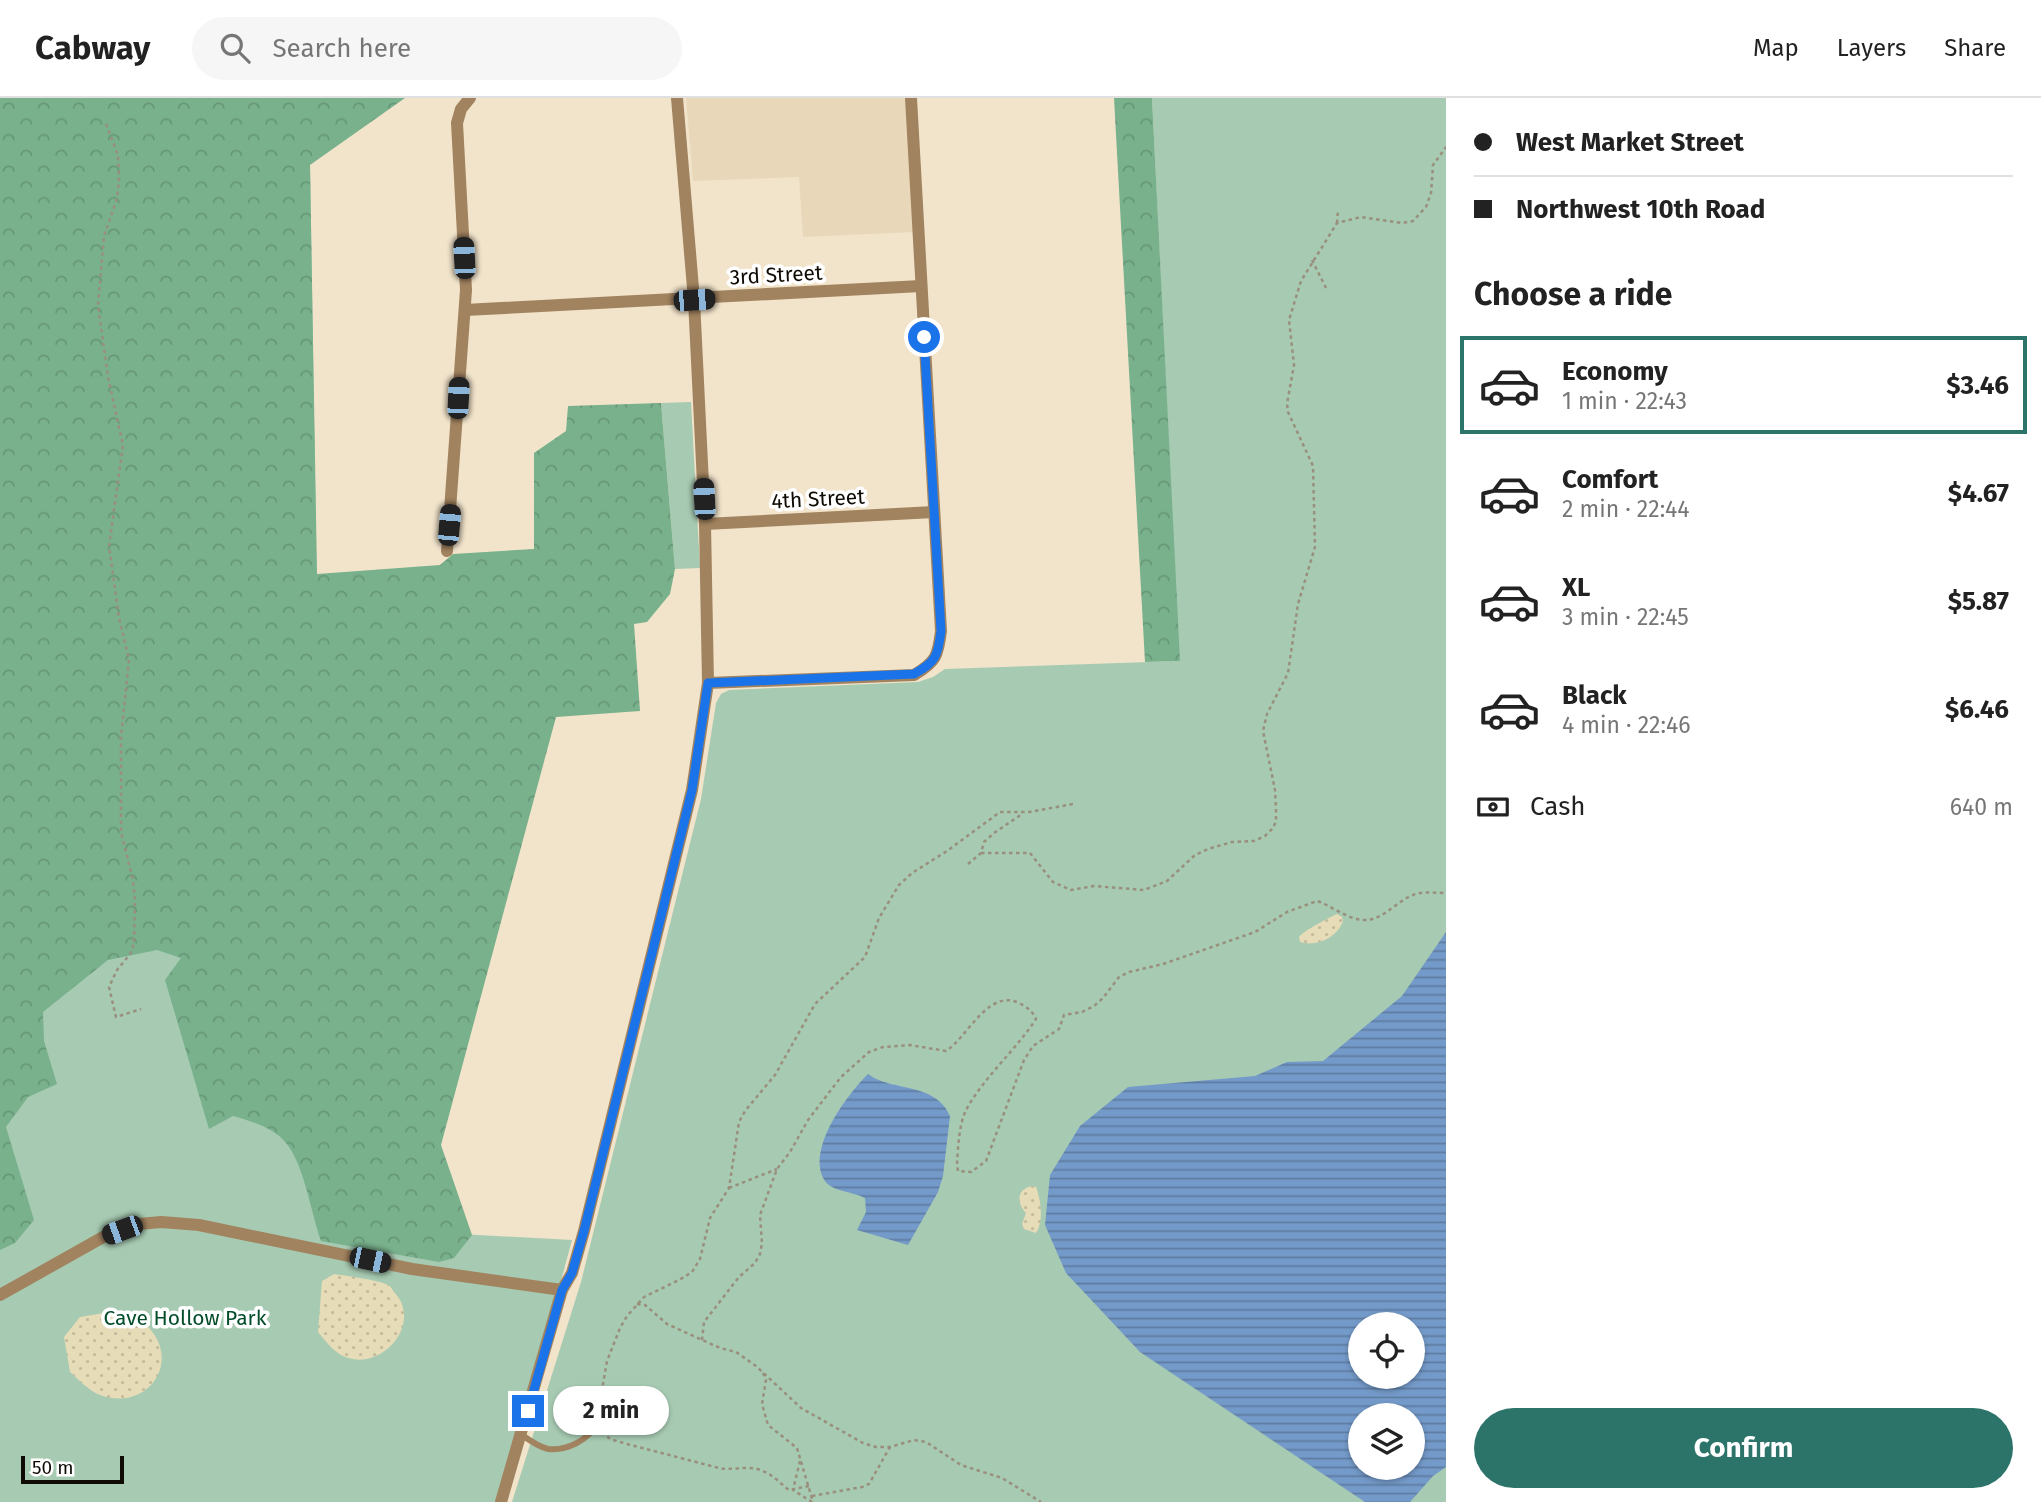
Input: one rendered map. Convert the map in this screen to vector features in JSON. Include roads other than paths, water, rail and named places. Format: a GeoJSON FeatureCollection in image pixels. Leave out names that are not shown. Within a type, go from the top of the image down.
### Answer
{"type":"FeatureCollection","features":[{"type":"Feature","properties":{"kind":"street"},"geometry":{"type":"LineString","coordinates":[[447,551],[466,290],[457,122],[461,109],[470,98]]}},
{"type":"Feature","properties":{"kind":"street"},"geometry":{"type":"LineString","coordinates":[[504,1496],[562,1290],[572,1273],[584,1231],[692,790],[708,683],[705,524],[694,300],[677,98]]}},
{"type":"Feature","properties":{"kind":"street"},"geometry":{"type":"LineString","coordinates":[[708,683],[914,674],[932,664],[938,651],[941,631],[911,98]]}},
{"type":"Feature","properties":{"kind":"street","name":"3rd Street"},"geometry":{"type":"LineString","coordinates":[[465,310],[921,286]]}},
{"type":"Feature","properties":{"kind":"street","name":"4th Street"},"geometry":{"type":"LineString","coordinates":[[705,524],[934,512]]}},
{"type":"Feature","properties":{"kind":"street"},"geometry":{"type":"LineString","coordinates":[[0,1295],[105,1236],[138,1224],[161,1222],[199,1225],[412,1269],[562,1290]]}},
{"type":"Feature","properties":{"kind":"lane"},"geometry":{"type":"LineString","coordinates":[[522,1435],[541,1447],[550,1449],[583,1440],[592,1433],[597,1423]]}},
{"type":"Feature","properties":{"kind":"water"},"geometry":{"type":"Polygon","coordinates":[[[1446,932],[1446,1467],[1433,1476],[1410,1502],[1365,1502],[1140,1352],[1066,1273],[1045,1225],[1050,1175],[1080,1126],[1128,1087],[1255,1076],[1287,1062],[1323,1061],[1402,996],[1446,932]]]}},
{"type":"Feature","properties":{"kind":"water"},"geometry":{"type":"Polygon","coordinates":[[[868,1074],[878,1080],[935,1098],[950,1116],[943,1176],[938,1192],[908,1245],[857,1230],[866,1212],[865,1198],[828,1184],[820,1168],[820,1154],[831,1124],[868,1074]]]}},
{"type":"Feature","properties":{"kind":"park label","name":"Cave Hollow Park"},"geometry":{"type":"Point","coordinates":[185,1318]}}]}
